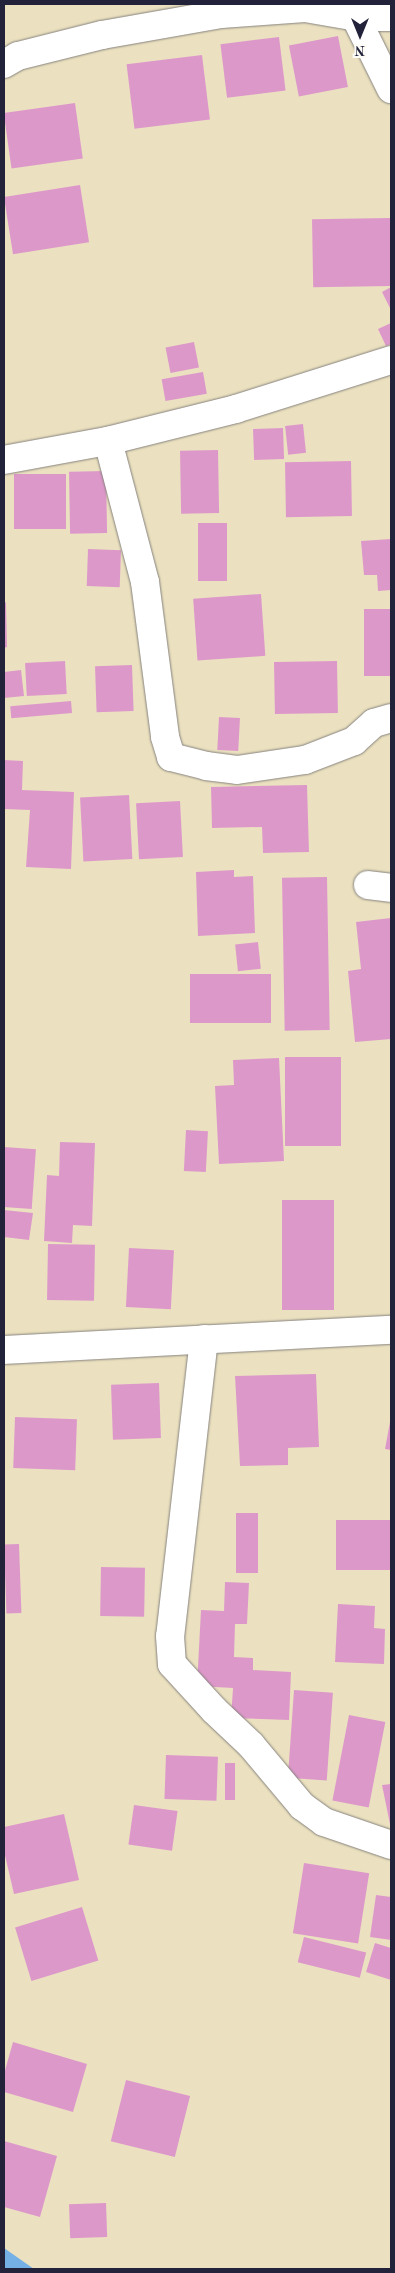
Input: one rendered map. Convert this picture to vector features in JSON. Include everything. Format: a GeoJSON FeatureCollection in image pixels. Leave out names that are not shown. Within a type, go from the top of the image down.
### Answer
{"type":"FeatureCollection","features":[{"type":"Feature","properties":{"kind":"street"},"geometry":{"type":"LineString","coordinates":[[4,64],[18,56],[102,35],[221,14],[305,8],[353,10],[391,16]]}},
{"type":"Feature","properties":{"kind":"street"},"geometry":{"type":"LineString","coordinates":[[353,10],[391,89]]}},
{"type":"Feature","properties":{"kind":"street"},"geometry":{"type":"LineString","coordinates":[[4,460],[108,442],[236,409],[391,360]]}},
{"type":"Feature","properties":{"kind":"street"},"geometry":{"type":"LineString","coordinates":[[108,442],[146,582],[165,737],[171,757],[206,766],[237,770],[305,760],[354,741],[374,723],[391,718]]}},
{"type":"Feature","properties":{"kind":"street"},"geometry":{"type":"LineString","coordinates":[[4,1350],[204,1338],[391,1330]]}},
{"type":"Feature","properties":{"kind":"street"},"geometry":{"type":"LineString","coordinates":[[204,1338],[170,1636],[172,1664],[214,1710],[251,1745],[302,1806],[324,1822],[391,1845]]}},
{"type":"Feature","properties":{"kind":"water"},"geometry":{"type":"Polygon","coordinates":[[[4,2248],[34,2269],[4,2269],[4,2248]]]}},
{"type":"Feature","properties":{"kind":"building"},"geometry":{"type":"Polygon","coordinates":[[[338,36],[348,87],[299,97],[289,46],[338,36]]]}},
{"type":"Feature","properties":{"kind":"building"},"geometry":{"type":"Polygon","coordinates":[[[279,37],[286,91],[227,98],[220,44],[279,37]]]}},
{"type":"Feature","properties":{"kind":"building"},"geometry":{"type":"Polygon","coordinates":[[[202,55],[210,120],[134,129],[127,64],[202,55]]]}},
{"type":"Feature","properties":{"kind":"building"},"geometry":{"type":"Polygon","coordinates":[[[75,103],[83,158],[11,168],[4,113],[75,103]]]}},
{"type":"Feature","properties":{"kind":"building"},"geometry":{"type":"Polygon","coordinates":[[[80,185],[89,242],[13,254],[4,197],[80,185]]]}},
{"type":"Feature","properties":{"kind":"building"},"geometry":{"type":"Polygon","coordinates":[[[390,218],[391,286],[313,287],[312,219],[390,218]]]}},
{"type":"Feature","properties":{"kind":"building"},"geometry":{"type":"Polygon","coordinates":[[[391,287],[391,310],[382,292],[391,287]]]}},
{"type":"Feature","properties":{"kind":"building"},"geometry":{"type":"Polygon","coordinates":[[[391,323],[391,344],[386,346],[378,329],[391,323]]]}},
{"type":"Feature","properties":{"kind":"building"},"geometry":{"type":"Polygon","coordinates":[[[194,342],[199,368],[170,373],[166,348],[194,342]]]}},
{"type":"Feature","properties":{"kind":"building"},"geometry":{"type":"Polygon","coordinates":[[[203,372],[207,394],[165,401],[162,379],[203,372]]]}},
{"type":"Feature","properties":{"kind":"building"},"geometry":{"type":"Polygon","coordinates":[[[303,424],[306,453],[288,455],[285,426],[303,424]]]}},
{"type":"Feature","properties":{"kind":"building"},"geometry":{"type":"Polygon","coordinates":[[[283,428],[284,459],[254,460],[253,429],[283,428]]]}},
{"type":"Feature","properties":{"kind":"building"},"geometry":{"type":"Polygon","coordinates":[[[218,450],[219,513],[181,514],[180,451],[218,450]]]}},
{"type":"Feature","properties":{"kind":"building"},"geometry":{"type":"Polygon","coordinates":[[[351,461],[352,516],[286,517],[285,462],[351,461]]]}},
{"type":"Feature","properties":{"kind":"building"},"geometry":{"type":"Polygon","coordinates":[[[106,471],[107,533],[70,534],[69,472],[106,471]]]}},
{"type":"Feature","properties":{"kind":"building"},"geometry":{"type":"Polygon","coordinates":[[[14,474],[66,474],[66,529],[14,529],[14,474]]]}},
{"type":"Feature","properties":{"kind":"building"},"geometry":{"type":"Polygon","coordinates":[[[198,523],[227,523],[227,581],[198,581],[198,523]]]}},
{"type":"Feature","properties":{"kind":"building"},"geometry":{"type":"Polygon","coordinates":[[[391,539],[391,590],[378,591],[377,575],[364,575],[361,541],[391,539]]]}},
{"type":"Feature","properties":{"kind":"building"},"geometry":{"type":"Polygon","coordinates":[[[88,549],[121,550],[120,587],[87,586],[88,549]]]}},
{"type":"Feature","properties":{"kind":"building"},"geometry":{"type":"Polygon","coordinates":[[[261,594],[265,656],[197,661],[193,599],[261,594]]]}},
{"type":"Feature","properties":{"kind":"building"},"geometry":{"type":"Polygon","coordinates":[[[6,602],[7,647],[4,648],[4,603],[6,602]]]}},
{"type":"Feature","properties":{"kind":"building"},"geometry":{"type":"Polygon","coordinates":[[[364,609],[391,609],[391,676],[364,676],[364,609]]]}},
{"type":"Feature","properties":{"kind":"building"},"geometry":{"type":"Polygon","coordinates":[[[65,661],[67,694],[27,696],[25,663],[65,661]]]}},
{"type":"Feature","properties":{"kind":"building"},"geometry":{"type":"Polygon","coordinates":[[[337,661],[338,713],[275,714],[274,662],[337,661]]]}},
{"type":"Feature","properties":{"kind":"building"},"geometry":{"type":"Polygon","coordinates":[[[132,665],[134,711],[97,712],[95,666],[132,665]]]}},
{"type":"Feature","properties":{"kind":"building"},"geometry":{"type":"Polygon","coordinates":[[[21,670],[24,696],[4,698],[4,672],[21,670]]]}},
{"type":"Feature","properties":{"kind":"building"},"geometry":{"type":"Polygon","coordinates":[[[71,701],[72,713],[11,718],[10,706],[71,701]]]}},
{"type":"Feature","properties":{"kind":"building"},"geometry":{"type":"Polygon","coordinates":[[[219,717],[240,718],[238,751],[217,750],[219,717]]]}},
{"type":"Feature","properties":{"kind":"building"},"geometry":{"type":"Polygon","coordinates":[[[4,760],[23,761],[22,790],[74,792],[71,869],[26,867],[30,810],[4,809],[4,760]]]}},
{"type":"Feature","properties":{"kind":"building"},"geometry":{"type":"Polygon","coordinates":[[[307,785],[309,852],[263,853],[262,827],[212,828],[211,787],[307,785]]]}},
{"type":"Feature","properties":{"kind":"building"},"geometry":{"type":"Polygon","coordinates":[[[129,795],[132,859],[83,861],[80,798],[129,795]]]}},
{"type":"Feature","properties":{"kind":"building"},"geometry":{"type":"Polygon","coordinates":[[[180,801],[183,857],[139,859],[136,803],[180,801]]]}},
{"type":"Feature","properties":{"kind":"building"},"geometry":{"type":"Polygon","coordinates":[[[234,870],[234,877],[253,876],[255,933],[198,936],[196,872],[234,870]]]}},
{"type":"Feature","properties":{"kind":"building"},"geometry":{"type":"Polygon","coordinates":[[[327,877],[330,1030],[285,1031],[282,878],[327,877]]]}},
{"type":"Feature","properties":{"kind":"building"},"geometry":{"type":"Polygon","coordinates":[[[391,918],[391,1039],[355,1042],[348,971],[361,969],[356,922],[391,918]]]}},
{"type":"Feature","properties":{"kind":"building"},"geometry":{"type":"Polygon","coordinates":[[[258,942],[261,969],[238,971],[235,944],[258,942]]]}},
{"type":"Feature","properties":{"kind":"building"},"geometry":{"type":"Polygon","coordinates":[[[190,974],[271,974],[271,1023],[190,1023],[190,974]]]}},
{"type":"Feature","properties":{"kind":"building"},"geometry":{"type":"Polygon","coordinates":[[[285,1057],[341,1057],[341,1146],[285,1146],[285,1057]]]}},
{"type":"Feature","properties":{"kind":"building"},"geometry":{"type":"Polygon","coordinates":[[[279,1058],[284,1161],[219,1164],[215,1086],[234,1085],[233,1060],[279,1058]]]}},
{"type":"Feature","properties":{"kind":"building"},"geometry":{"type":"Polygon","coordinates":[[[186,1130],[208,1131],[206,1172],[184,1171],[186,1130]]]}},
{"type":"Feature","properties":{"kind":"building"},"geometry":{"type":"Polygon","coordinates":[[[60,1142],[95,1143],[92,1226],[73,1225],[72,1243],[44,1241],[47,1175],[59,1176],[60,1142]]]}},
{"type":"Feature","properties":{"kind":"building"},"geometry":{"type":"Polygon","coordinates":[[[4,1147],[36,1149],[32,1209],[4,1207],[4,1147]]]}},
{"type":"Feature","properties":{"kind":"building"},"geometry":{"type":"Polygon","coordinates":[[[282,1200],[334,1200],[334,1310],[282,1310],[282,1200]]]}},
{"type":"Feature","properties":{"kind":"building"},"geometry":{"type":"Polygon","coordinates":[[[4,1210],[33,1213],[29,1240],[4,1237],[4,1210]]]}},
{"type":"Feature","properties":{"kind":"building"},"geometry":{"type":"Polygon","coordinates":[[[48,1244],[95,1245],[94,1301],[47,1300],[48,1244]]]}},
{"type":"Feature","properties":{"kind":"building"},"geometry":{"type":"Polygon","coordinates":[[[129,1248],[174,1250],[171,1309],[126,1307],[129,1248]]]}},
{"type":"Feature","properties":{"kind":"building"},"geometry":{"type":"Polygon","coordinates":[[[316,1374],[319,1447],[288,1448],[288,1465],[240,1466],[235,1376],[316,1374]]]}},
{"type":"Feature","properties":{"kind":"building"},"geometry":{"type":"Polygon","coordinates":[[[159,1383],[161,1438],[113,1440],[111,1385],[159,1383]]]}},
{"type":"Feature","properties":{"kind":"building"},"geometry":{"type":"Polygon","coordinates":[[[15,1417],[77,1419],[75,1470],[13,1468],[15,1417]]]}},
{"type":"Feature","properties":{"kind":"building"},"geometry":{"type":"Polygon","coordinates":[[[391,1422],[391,1450],[385,1449],[391,1422]]]}},
{"type":"Feature","properties":{"kind":"building"},"geometry":{"type":"Polygon","coordinates":[[[236,1513],[258,1513],[258,1573],[236,1573],[236,1513]]]}},
{"type":"Feature","properties":{"kind":"building"},"geometry":{"type":"Polygon","coordinates":[[[336,1520],[391,1520],[391,1570],[336,1570],[336,1520]]]}},
{"type":"Feature","properties":{"kind":"building"},"geometry":{"type":"Polygon","coordinates":[[[19,1544],[21,1613],[6,1613],[4,1545],[19,1544]]]}},
{"type":"Feature","properties":{"kind":"building"},"geometry":{"type":"Polygon","coordinates":[[[101,1567],[145,1568],[144,1617],[100,1616],[101,1567]]]}},
{"type":"Feature","properties":{"kind":"building"},"geometry":{"type":"Polygon","coordinates":[[[225,1582],[249,1583],[247,1624],[235,1624],[234,1657],[253,1658],[253,1670],[291,1672],[289,1720],[231,1718],[233,1688],[197,1686],[201,1610],[224,1611],[225,1582]]]}},
{"type":"Feature","properties":{"kind":"building"},"geometry":{"type":"Polygon","coordinates":[[[338,1604],[375,1606],[374,1628],[385,1629],[384,1664],[335,1662],[338,1604]]]}},
{"type":"Feature","properties":{"kind":"building"},"geometry":{"type":"Polygon","coordinates":[[[294,1690],[333,1693],[327,1781],[288,1778],[294,1690]]]}},
{"type":"Feature","properties":{"kind":"building"},"geometry":{"type":"Polygon","coordinates":[[[349,1715],[385,1722],[369,1807],[332,1800],[349,1715]]]}},
{"type":"Feature","properties":{"kind":"building"},"geometry":{"type":"Polygon","coordinates":[[[166,1755],[218,1757],[216,1801],[164,1799],[166,1755]]]}},
{"type":"Feature","properties":{"kind":"building"},"geometry":{"type":"Polygon","coordinates":[[[225,1763],[235,1763],[235,1800],[225,1800],[225,1763]]]}},
{"type":"Feature","properties":{"kind":"building"},"geometry":{"type":"Polygon","coordinates":[[[391,1784],[391,1823],[390,1824],[382,1785],[391,1784]]]}},
{"type":"Feature","properties":{"kind":"building"},"geometry":{"type":"Polygon","coordinates":[[[134,1805],[178,1811],[172,1851],[128,1845],[134,1805]]]}},
{"type":"Feature","properties":{"kind":"building"},"geometry":{"type":"Polygon","coordinates":[[[64,1814],[79,1880],[14,1894],[4,1851],[4,1827],[64,1814]]]}},
{"type":"Feature","properties":{"kind":"building"},"geometry":{"type":"Polygon","coordinates":[[[304,1863],[369,1873],[358,1943],[293,1933],[304,1863]]]}},
{"type":"Feature","properties":{"kind":"building"},"geometry":{"type":"Polygon","coordinates":[[[376,1895],[391,1897],[391,1940],[370,1937],[376,1895]]]}},
{"type":"Feature","properties":{"kind":"building"},"geometry":{"type":"Polygon","coordinates":[[[82,1907],[98,1961],[31,1981],[15,1927],[82,1907]]]}},
{"type":"Feature","properties":{"kind":"building"},"geometry":{"type":"Polygon","coordinates":[[[304,1937],[366,1952],[360,1978],[298,1962],[304,1937]]]}},
{"type":"Feature","properties":{"kind":"building"},"geometry":{"type":"Polygon","coordinates":[[[375,1943],[391,1948],[391,1980],[366,1972],[375,1943]]]}},
{"type":"Feature","properties":{"kind":"building"},"geometry":{"type":"Polygon","coordinates":[[[13,2042],[87,2064],[73,2112],[4,2092],[4,2074],[13,2042]]]}},
{"type":"Feature","properties":{"kind":"building"},"geometry":{"type":"Polygon","coordinates":[[[126,2080],[190,2096],[175,2157],[111,2141],[126,2080]]]}},
{"type":"Feature","properties":{"kind":"building"},"geometry":{"type":"Polygon","coordinates":[[[4,2141],[57,2156],[40,2217],[4,2207],[4,2141]]]}},
{"type":"Feature","properties":{"kind":"building"},"geometry":{"type":"Polygon","coordinates":[[[106,2203],[107,2237],[70,2238],[69,2204],[106,2203]]]}}]}
